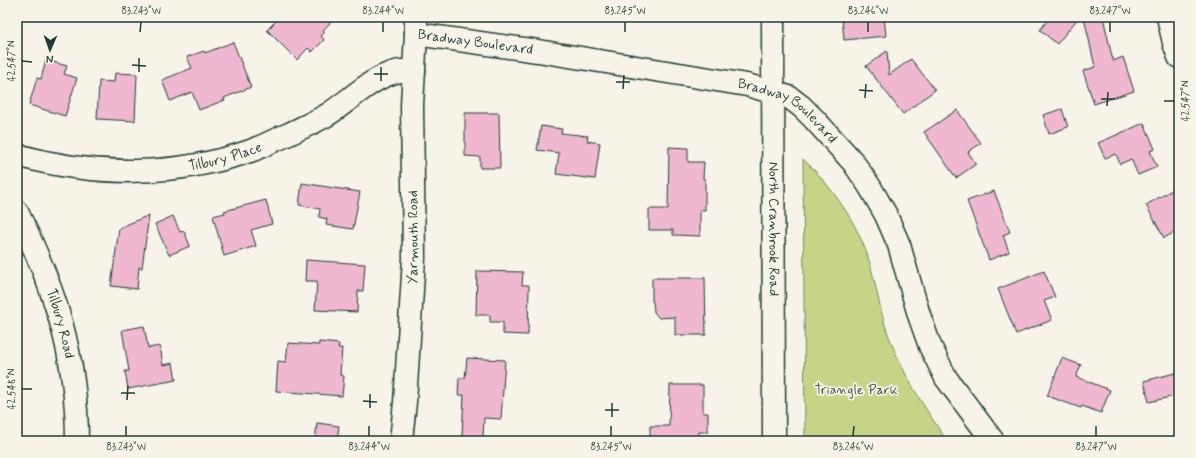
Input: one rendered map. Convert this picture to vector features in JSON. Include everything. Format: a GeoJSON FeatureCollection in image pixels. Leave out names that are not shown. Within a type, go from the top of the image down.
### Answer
{"type":"FeatureCollection","features":[{"type":"Feature","properties":{"kind":"street","name":"North Cranbrook Road"},"geometry":{"type":"LineString","coordinates":[[773,17],[774,441]]}},
{"type":"Feature","properties":{"kind":"street"},"geometry":{"type":"LineString","coordinates":[[1168,17],[1179,57]]}},
{"type":"Feature","properties":{"kind":"street","name":"Bradway Boulevard"},"geometry":{"type":"LineString","coordinates":[[416,26],[538,51],[747,85],[773,91],[789,97],[802,106],[853,162],[870,187],[886,215],[899,245],[919,315],[930,346],[946,378],[994,441]]}},
{"type":"Feature","properties":{"kind":"street","name":"Yarmouth Road"},"geometry":{"type":"LineString","coordinates":[[401,441],[410,340],[414,258],[412,105],[416,26]]}},
{"type":"Feature","properties":{"kind":"street","name":"Tilbury Place"},"geometry":{"type":"LineString","coordinates":[[17,155],[36,161],[72,168],[117,172],[161,170],[224,158],[253,150],[326,115],[374,81],[395,72],[414,71]]}},
{"type":"Feature","properties":{"kind":"street","name":"Tilbury Road"},"geometry":{"type":"LineString","coordinates":[[17,212],[35,249],[54,298],[65,334],[72,372],[77,416],[77,441]]}},
{"type":"Feature","properties":{"kind":"green space","name":"Triangle Park"},"geometry":{"type":"Polygon","coordinates":[[[803,159],[824,181],[842,204],[863,243],[888,334],[914,389],[947,441],[805,441],[803,159]]]}},
{"type":"Feature","properties":{"kind":"building"},"geometry":{"type":"Polygon","coordinates":[[[280,17],[336,17],[323,30],[325,32],[321,36],[324,40],[312,52],[308,48],[297,60],[267,30],[280,17]]]}},
{"type":"Feature","properties":{"kind":"building"},"geometry":{"type":"Polygon","coordinates":[[[884,17],[886,36],[844,40],[842,18],[884,17]]]}},
{"type":"Feature","properties":{"kind":"building"},"geometry":{"type":"Polygon","coordinates":[[[1050,17],[1079,17],[1057,44],[1040,30],[1050,17]]]}},
{"type":"Feature","properties":{"kind":"building"},"geometry":{"type":"Polygon","coordinates":[[[1084,17],[1103,17],[1113,61],[1123,57],[1134,91],[1094,104],[1083,71],[1095,67],[1084,17]]]}},
{"type":"Feature","properties":{"kind":"building"},"geometry":{"type":"Polygon","coordinates":[[[233,42],[251,87],[224,98],[225,100],[199,110],[192,92],[170,101],[162,80],[192,68],[187,57],[204,51],[205,53],[233,42]]]}},
{"type":"Feature","properties":{"kind":"building"},"geometry":{"type":"Polygon","coordinates":[[[887,51],[889,75],[911,59],[935,90],[903,114],[866,66],[887,51]]]}},
{"type":"Feature","properties":{"kind":"building"},"geometry":{"type":"Polygon","coordinates":[[[46,60],[67,66],[64,74],[77,78],[65,116],[29,105],[37,78],[41,79],[46,60]]]}},
{"type":"Feature","properties":{"kind":"building"},"geometry":{"type":"Polygon","coordinates":[[[115,73],[137,74],[135,121],[97,119],[99,81],[114,82],[115,73]]]}},
{"type":"Feature","properties":{"kind":"building"},"geometry":{"type":"Polygon","coordinates":[[[1062,109],[1068,127],[1049,134],[1043,115],[1062,109]]]}},
{"type":"Feature","properties":{"kind":"building"},"geometry":{"type":"Polygon","coordinates":[[[957,110],[981,143],[968,152],[976,164],[956,178],[924,132],[957,110]]]}},
{"type":"Feature","properties":{"kind":"building"},"geometry":{"type":"Polygon","coordinates":[[[465,113],[499,113],[500,168],[480,168],[480,157],[465,156],[465,113]]]}},
{"type":"Feature","properties":{"kind":"building"},"geometry":{"type":"Polygon","coordinates":[[[1144,123],[1155,149],[1150,151],[1157,167],[1138,175],[1131,159],[1120,164],[1116,154],[1105,158],[1098,143],[1144,123]]]}},
{"type":"Feature","properties":{"kind":"building"},"geometry":{"type":"Polygon","coordinates":[[[541,126],[562,129],[561,133],[588,136],[587,141],[600,143],[595,179],[556,174],[559,153],[537,150],[541,126]]]}},
{"type":"Feature","properties":{"kind":"building"},"geometry":{"type":"Polygon","coordinates":[[[669,147],[688,148],[688,162],[704,162],[703,179],[705,179],[705,210],[700,210],[700,236],[673,235],[673,230],[649,230],[649,209],[668,209],[669,147]]]}},
{"type":"Feature","properties":{"kind":"building"},"geometry":{"type":"Polygon","coordinates":[[[302,183],[360,192],[353,229],[326,225],[327,219],[319,217],[320,209],[299,205],[302,183]]]}},
{"type":"Feature","properties":{"kind":"building"},"geometry":{"type":"Polygon","coordinates":[[[1179,186],[1179,230],[1164,238],[1146,205],[1179,186]]]}},
{"type":"Feature","properties":{"kind":"building"},"geometry":{"type":"Polygon","coordinates":[[[994,191],[1010,232],[1003,235],[1009,252],[989,260],[967,201],[994,191]]]}},
{"type":"Feature","properties":{"kind":"building"},"geometry":{"type":"Polygon","coordinates":[[[266,200],[272,224],[251,230],[256,246],[224,256],[213,216],[225,213],[224,211],[266,200]]]}},
{"type":"Feature","properties":{"kind":"building"},"geometry":{"type":"Polygon","coordinates":[[[149,215],[142,268],[139,267],[137,289],[111,286],[119,228],[149,215]]]}},
{"type":"Feature","properties":{"kind":"building"},"geometry":{"type":"Polygon","coordinates":[[[173,216],[180,232],[184,231],[190,246],[169,255],[155,224],[173,216]]]}},
{"type":"Feature","properties":{"kind":"building"},"geometry":{"type":"Polygon","coordinates":[[[306,260],[365,264],[363,291],[358,291],[357,312],[315,310],[317,281],[305,281],[306,260]]]}},
{"type":"Feature","properties":{"kind":"building"},"geometry":{"type":"Polygon","coordinates":[[[477,271],[523,272],[522,285],[529,285],[528,335],[503,334],[503,322],[490,322],[490,315],[476,315],[477,271]]]}},
{"type":"Feature","properties":{"kind":"building"},"geometry":{"type":"Polygon","coordinates":[[[1044,271],[1055,297],[1044,301],[1052,320],[1016,334],[998,289],[1044,271]]]}},
{"type":"Feature","properties":{"kind":"building"},"geometry":{"type":"Polygon","coordinates":[[[652,278],[705,278],[706,335],[675,335],[675,317],[659,318],[654,312],[652,301],[652,278]]]}},
{"type":"Feature","properties":{"kind":"building"},"geometry":{"type":"Polygon","coordinates":[[[144,326],[148,348],[160,346],[163,365],[173,363],[176,380],[128,389],[125,371],[129,371],[122,330],[144,326]]]}},
{"type":"Feature","properties":{"kind":"building"},"geometry":{"type":"Polygon","coordinates":[[[319,342],[339,344],[338,348],[342,348],[340,375],[344,376],[342,396],[276,391],[278,361],[286,362],[288,343],[319,345],[319,342]]]}},
{"type":"Feature","properties":{"kind":"building"},"geometry":{"type":"Polygon","coordinates":[[[467,358],[505,360],[501,419],[484,418],[483,437],[462,436],[464,395],[458,395],[459,378],[465,378],[467,358]]]}},
{"type":"Feature","properties":{"kind":"building"},"geometry":{"type":"Polygon","coordinates":[[[1062,358],[1081,365],[1076,377],[1110,390],[1101,413],[1082,406],[1081,408],[1047,396],[1062,358]]]}},
{"type":"Feature","properties":{"kind":"building"},"geometry":{"type":"Polygon","coordinates":[[[1179,372],[1179,395],[1149,402],[1144,381],[1179,372]]]}},
{"type":"Feature","properties":{"kind":"building"},"geometry":{"type":"Polygon","coordinates":[[[670,385],[703,385],[703,413],[708,413],[708,432],[699,432],[699,441],[650,441],[650,426],[669,426],[670,385]]]}},
{"type":"Feature","properties":{"kind":"building"},"geometry":{"type":"Polygon","coordinates":[[[317,423],[339,426],[337,441],[315,441],[317,423]]]}}]}
